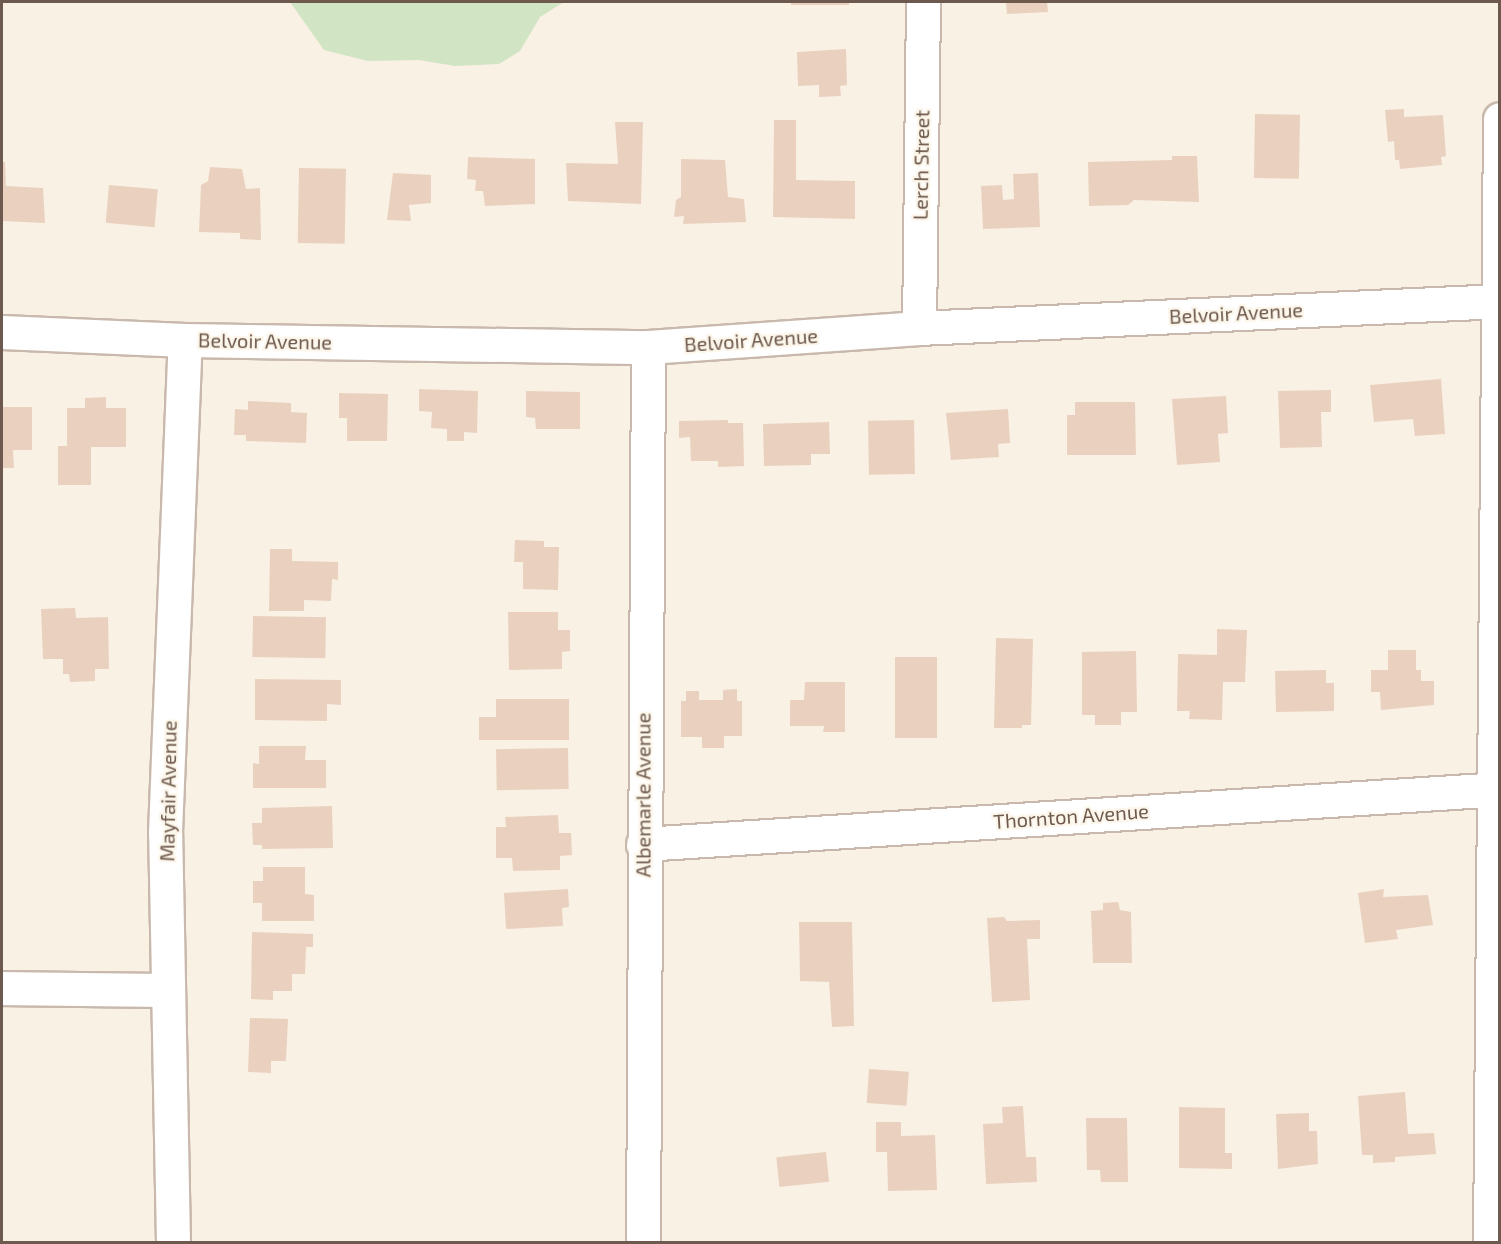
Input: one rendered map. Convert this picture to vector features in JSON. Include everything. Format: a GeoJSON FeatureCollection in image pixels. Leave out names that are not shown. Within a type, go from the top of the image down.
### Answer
{"type":"FeatureCollection","features":[{"type":"Feature","properties":{"kind":"street","name":"Lerch Street"},"geometry":{"type":"LineString","coordinates":[[919,328],[923,2]]}},
{"type":"Feature","properties":{"kind":"street"},"geometry":{"type":"LineString","coordinates":[[1490,1242],[1496,789],[1500,119]]}},
{"type":"Feature","properties":{"kind":"street","name":"Belvoir Avenue"},"geometry":{"type":"LineString","coordinates":[[2,332],[185,340],[648,347],[919,328],[1498,301]]}},
{"type":"Feature","properties":{"kind":"street","name":"Mayfair Avenue"},"geometry":{"type":"LineString","coordinates":[[173,1242],[165,832],[185,340]]}},
{"type":"Feature","properties":{"kind":"street","name":"Albemarle Avenue"},"geometry":{"type":"LineString","coordinates":[[643,1242],[643,844],[648,347]]}},
{"type":"Feature","properties":{"kind":"street","name":"Thornton Avenue"},"geometry":{"type":"LineString","coordinates":[[643,844],[1496,789]]}},
{"type":"Feature","properties":{"kind":"street"},"geometry":{"type":"LineString","coordinates":[[2,988],[168,990]]}},
{"type":"Feature","properties":{"kind":"green space"},"geometry":{"type":"Polygon","coordinates":[[[290,2],[564,2],[540,17],[520,51],[499,64],[455,66],[419,60],[368,61],[324,50],[290,2]]]}},
{"type":"Feature","properties":{"kind":"building"},"geometry":{"type":"Polygon","coordinates":[[[791,2],[849,2],[849,5],[791,5],[791,2]]]}},
{"type":"Feature","properties":{"kind":"building"},"geometry":{"type":"Polygon","coordinates":[[[1006,2],[1047,2],[1048,12],[1007,14],[1006,2]]]}},
{"type":"Feature","properties":{"kind":"building"},"geometry":{"type":"Polygon","coordinates":[[[846,49],[847,85],[840,86],[841,96],[819,97],[819,85],[798,86],[797,52],[846,49]]]}},
{"type":"Feature","properties":{"kind":"building"},"geometry":{"type":"Polygon","coordinates":[[[1404,109],[1404,117],[1443,115],[1446,156],[1441,157],[1442,165],[1400,169],[1399,160],[1395,160],[1394,141],[1388,142],[1385,110],[1404,109]]]}},
{"type":"Feature","properties":{"kind":"building"},"geometry":{"type":"Polygon","coordinates":[[[1255,114],[1300,115],[1299,179],[1254,178],[1255,114]]]}},
{"type":"Feature","properties":{"kind":"building"},"geometry":{"type":"Polygon","coordinates":[[[774,120],[796,120],[796,180],[855,181],[855,219],[773,217],[774,120]]]}},
{"type":"Feature","properties":{"kind":"building"},"geometry":{"type":"Polygon","coordinates":[[[615,122],[643,122],[641,204],[568,201],[566,163],[618,164],[615,122]]]}},
{"type":"Feature","properties":{"kind":"building"},"geometry":{"type":"Polygon","coordinates":[[[1172,156],[1197,156],[1199,202],[1134,200],[1128,205],[1089,206],[1088,162],[1172,160],[1172,156]]]}},
{"type":"Feature","properties":{"kind":"building"},"geometry":{"type":"Polygon","coordinates":[[[468,157],[535,159],[535,204],[485,206],[483,191],[475,191],[476,180],[467,179],[468,157]]]}},
{"type":"Feature","properties":{"kind":"building"},"geometry":{"type":"Polygon","coordinates":[[[681,159],[725,160],[728,197],[744,199],[746,222],[683,224],[684,216],[674,217],[676,200],[681,197],[681,159]]]}},
{"type":"Feature","properties":{"kind":"building"},"geometry":{"type":"Polygon","coordinates":[[[2,162],[5,162],[6,186],[43,188],[45,223],[2,221],[2,162]]]}},
{"type":"Feature","properties":{"kind":"building"},"geometry":{"type":"Polygon","coordinates":[[[210,167],[242,169],[246,189],[260,188],[261,240],[240,239],[240,233],[199,232],[201,185],[208,181],[210,167]]]}},
{"type":"Feature","properties":{"kind":"building"},"geometry":{"type":"Polygon","coordinates":[[[299,168],[346,169],[345,244],[298,243],[299,168]]]}},
{"type":"Feature","properties":{"kind":"building"},"geometry":{"type":"Polygon","coordinates":[[[393,173],[431,175],[431,203],[409,205],[411,221],[387,220],[393,173]]]}},
{"type":"Feature","properties":{"kind":"building"},"geometry":{"type":"Polygon","coordinates":[[[1038,173],[1040,227],[983,229],[981,186],[1002,185],[1003,200],[1014,199],[1013,174],[1038,173]]]}},
{"type":"Feature","properties":{"kind":"building"},"geometry":{"type":"Polygon","coordinates":[[[109,185],[158,189],[155,227],[106,223],[109,185]]]}},
{"type":"Feature","properties":{"kind":"building"},"geometry":{"type":"Polygon","coordinates":[[[1441,379],[1445,434],[1415,436],[1413,419],[1374,422],[1370,385],[1441,379]]]}},
{"type":"Feature","properties":{"kind":"building"},"geometry":{"type":"Polygon","coordinates":[[[419,389],[478,391],[477,433],[464,432],[464,441],[447,441],[447,429],[431,428],[432,412],[419,411],[419,389]]]}},
{"type":"Feature","properties":{"kind":"building"},"geometry":{"type":"Polygon","coordinates":[[[1331,390],[1331,412],[1321,412],[1322,447],[1280,448],[1278,391],[1331,390]]]}},
{"type":"Feature","properties":{"kind":"building"},"geometry":{"type":"Polygon","coordinates":[[[526,391],[580,392],[580,429],[536,429],[535,418],[526,417],[526,391]]]}},
{"type":"Feature","properties":{"kind":"building"},"geometry":{"type":"Polygon","coordinates":[[[339,393],[388,394],[387,441],[347,441],[347,418],[339,418],[339,393]]]}},
{"type":"Feature","properties":{"kind":"building"},"geometry":{"type":"Polygon","coordinates":[[[1226,396],[1228,433],[1218,434],[1220,462],[1177,465],[1172,399],[1226,396]]]}},
{"type":"Feature","properties":{"kind":"building"},"geometry":{"type":"Polygon","coordinates":[[[106,397],[106,408],[126,408],[126,447],[91,447],[91,485],[58,485],[58,446],[67,446],[67,408],[85,408],[85,398],[106,397]]]}},
{"type":"Feature","properties":{"kind":"building"},"geometry":{"type":"Polygon","coordinates":[[[248,401],[291,403],[291,412],[307,413],[306,443],[246,441],[246,435],[234,435],[235,409],[248,410],[248,401]]]}},
{"type":"Feature","properties":{"kind":"building"},"geometry":{"type":"Polygon","coordinates":[[[1075,402],[1135,402],[1136,455],[1067,455],[1067,415],[1075,415],[1075,402]]]}},
{"type":"Feature","properties":{"kind":"building"},"geometry":{"type":"Polygon","coordinates":[[[2,407],[32,407],[32,450],[13,450],[14,468],[2,468],[2,407]]]}},
{"type":"Feature","properties":{"kind":"building"},"geometry":{"type":"Polygon","coordinates":[[[1008,409],[1010,443],[998,444],[999,457],[951,460],[946,413],[1008,409]]]}},
{"type":"Feature","properties":{"kind":"building"},"geometry":{"type":"Polygon","coordinates":[[[728,420],[728,423],[743,423],[744,466],[718,467],[718,461],[691,461],[690,437],[679,438],[679,421],[728,420]]]}},
{"type":"Feature","properties":{"kind":"building"},"geometry":{"type":"Polygon","coordinates":[[[914,420],[915,474],[869,475],[868,421],[914,420]]]}},
{"type":"Feature","properties":{"kind":"building"},"geometry":{"type":"Polygon","coordinates":[[[829,422],[830,454],[811,454],[811,465],[764,466],[763,424],[829,422]]]}},
{"type":"Feature","properties":{"kind":"building"},"geometry":{"type":"Polygon","coordinates":[[[515,540],[544,541],[544,547],[559,547],[558,590],[523,589],[523,562],[514,562],[515,540]]]}},
{"type":"Feature","properties":{"kind":"building"},"geometry":{"type":"Polygon","coordinates":[[[270,549],[292,549],[292,561],[338,562],[338,580],[332,579],[331,601],[304,600],[304,611],[269,611],[270,549]]]}},
{"type":"Feature","properties":{"kind":"building"},"geometry":{"type":"Polygon","coordinates":[[[75,608],[76,618],[108,617],[109,669],[95,669],[95,681],[70,682],[69,674],[63,674],[63,659],[43,659],[41,609],[75,608]]]}},
{"type":"Feature","properties":{"kind":"building"},"geometry":{"type":"Polygon","coordinates":[[[508,612],[558,612],[558,630],[570,630],[570,651],[562,652],[562,669],[509,670],[508,612]]]}},
{"type":"Feature","properties":{"kind":"building"},"geometry":{"type":"Polygon","coordinates":[[[253,616],[326,617],[325,658],[252,657],[253,616]]]}},
{"type":"Feature","properties":{"kind":"building"},"geometry":{"type":"Polygon","coordinates":[[[1217,629],[1247,630],[1245,682],[1223,682],[1222,720],[1189,719],[1190,711],[1177,711],[1178,654],[1217,655],[1217,629]]]}},
{"type":"Feature","properties":{"kind":"building"},"geometry":{"type":"Polygon","coordinates":[[[996,638],[1033,639],[1031,725],[1022,725],[1022,728],[994,728],[996,638]]]}},
{"type":"Feature","properties":{"kind":"building"},"geometry":{"type":"Polygon","coordinates":[[[1388,650],[1416,650],[1416,670],[1421,670],[1421,681],[1434,681],[1434,705],[1381,710],[1380,692],[1371,692],[1371,670],[1388,670],[1388,650]]]}},
{"type":"Feature","properties":{"kind":"building"},"geometry":{"type":"Polygon","coordinates":[[[1136,651],[1137,712],[1121,712],[1121,725],[1095,725],[1095,715],[1082,715],[1082,652],[1136,651]]]}},
{"type":"Feature","properties":{"kind":"building"},"geometry":{"type":"Polygon","coordinates":[[[895,657],[937,657],[937,738],[895,738],[895,657]]]}},
{"type":"Feature","properties":{"kind":"building"},"geometry":{"type":"Polygon","coordinates":[[[1326,670],[1326,683],[1334,683],[1334,711],[1276,712],[1275,671],[1326,670]]]}},
{"type":"Feature","properties":{"kind":"building"},"geometry":{"type":"Polygon","coordinates":[[[255,679],[341,680],[341,705],[327,704],[327,721],[255,720],[255,679]]]}},
{"type":"Feature","properties":{"kind":"building"},"geometry":{"type":"Polygon","coordinates":[[[805,682],[845,682],[845,732],[823,732],[824,726],[790,726],[790,700],[804,700],[805,682]]]}},
{"type":"Feature","properties":{"kind":"building"},"geometry":{"type":"Polygon","coordinates":[[[737,689],[737,701],[742,701],[742,736],[724,736],[724,748],[702,748],[702,737],[681,737],[681,701],[686,701],[686,691],[699,691],[699,700],[723,700],[723,690],[737,689]]]}},
{"type":"Feature","properties":{"kind":"building"},"geometry":{"type":"Polygon","coordinates":[[[496,699],[569,699],[569,740],[479,740],[479,717],[496,717],[496,699]]]}},
{"type":"Feature","properties":{"kind":"building"},"geometry":{"type":"Polygon","coordinates":[[[259,746],[306,746],[305,760],[326,760],[326,788],[253,788],[253,763],[259,764],[259,746]]]}},
{"type":"Feature","properties":{"kind":"building"},"geometry":{"type":"Polygon","coordinates":[[[568,748],[569,789],[497,790],[496,749],[568,748]]]}},
{"type":"Feature","properties":{"kind":"building"},"geometry":{"type":"Polygon","coordinates":[[[332,806],[333,848],[262,849],[262,845],[253,845],[252,823],[262,823],[262,808],[332,806]]]}},
{"type":"Feature","properties":{"kind":"building"},"geometry":{"type":"Polygon","coordinates":[[[558,815],[559,833],[571,833],[572,855],[560,856],[560,870],[513,871],[512,858],[496,858],[496,827],[506,827],[505,817],[558,815]]]}},
{"type":"Feature","properties":{"kind":"building"},"geometry":{"type":"Polygon","coordinates":[[[263,867],[305,867],[305,894],[314,895],[314,921],[262,921],[262,903],[253,903],[253,881],[263,881],[263,867]]]}},
{"type":"Feature","properties":{"kind":"building"},"geometry":{"type":"Polygon","coordinates":[[[568,889],[569,907],[562,908],[563,926],[506,929],[504,893],[568,889]]]}},
{"type":"Feature","properties":{"kind":"building"},"geometry":{"type":"Polygon","coordinates":[[[1384,889],[1383,897],[1428,895],[1433,925],[1396,930],[1398,939],[1365,943],[1358,893],[1384,889]]]}},
{"type":"Feature","properties":{"kind":"building"},"geometry":{"type":"Polygon","coordinates":[[[1118,902],[1120,910],[1131,912],[1132,963],[1093,963],[1091,911],[1103,910],[1103,903],[1118,902]]]}},
{"type":"Feature","properties":{"kind":"building"},"geometry":{"type":"Polygon","coordinates":[[[1004,917],[1007,921],[1040,920],[1040,939],[1027,939],[1030,1000],[992,1002],[987,918],[1004,917]]]}},
{"type":"Feature","properties":{"kind":"building"},"geometry":{"type":"Polygon","coordinates":[[[799,922],[852,922],[854,1026],[832,1027],[829,982],[800,981],[799,922]]]}},
{"type":"Feature","properties":{"kind":"building"},"geometry":{"type":"Polygon","coordinates":[[[252,932],[313,934],[313,947],[306,947],[305,974],[292,974],[292,991],[273,991],[273,1000],[251,999],[252,932]]]}},
{"type":"Feature","properties":{"kind":"building"},"geometry":{"type":"Polygon","coordinates":[[[250,1018],[288,1019],[286,1061],[271,1061],[271,1073],[248,1072],[250,1018]]]}},
{"type":"Feature","properties":{"kind":"building"},"geometry":{"type":"Polygon","coordinates":[[[869,1069],[909,1072],[907,1106],[867,1103],[869,1069]]]}},
{"type":"Feature","properties":{"kind":"building"},"geometry":{"type":"Polygon","coordinates":[[[1405,1092],[1408,1134],[1434,1133],[1436,1154],[1395,1157],[1395,1162],[1373,1163],[1373,1155],[1362,1155],[1358,1096],[1405,1092]]]}},
{"type":"Feature","properties":{"kind":"building"},"geometry":{"type":"Polygon","coordinates":[[[1023,1106],[1026,1157],[1036,1157],[1037,1182],[986,1184],[983,1124],[1003,1123],[1002,1107],[1023,1106]]]}},
{"type":"Feature","properties":{"kind":"building"},"geometry":{"type":"Polygon","coordinates":[[[1179,1107],[1225,1108],[1225,1153],[1232,1153],[1232,1169],[1179,1168],[1179,1107]]]}},
{"type":"Feature","properties":{"kind":"building"},"geometry":{"type":"Polygon","coordinates":[[[1309,1113],[1309,1131],[1317,1131],[1318,1164],[1278,1169],[1276,1114],[1309,1113]]]}},
{"type":"Feature","properties":{"kind":"building"},"geometry":{"type":"Polygon","coordinates":[[[1086,1118],[1127,1118],[1128,1182],[1101,1182],[1100,1170],[1087,1170],[1086,1118]]]}},
{"type":"Feature","properties":{"kind":"building"},"geometry":{"type":"Polygon","coordinates":[[[876,1122],[901,1122],[901,1136],[935,1135],[937,1190],[888,1191],[887,1152],[876,1152],[876,1122]]]}},
{"type":"Feature","properties":{"kind":"building"},"geometry":{"type":"Polygon","coordinates":[[[826,1152],[829,1182],[779,1187],[776,1157],[826,1152]]]}}]}
